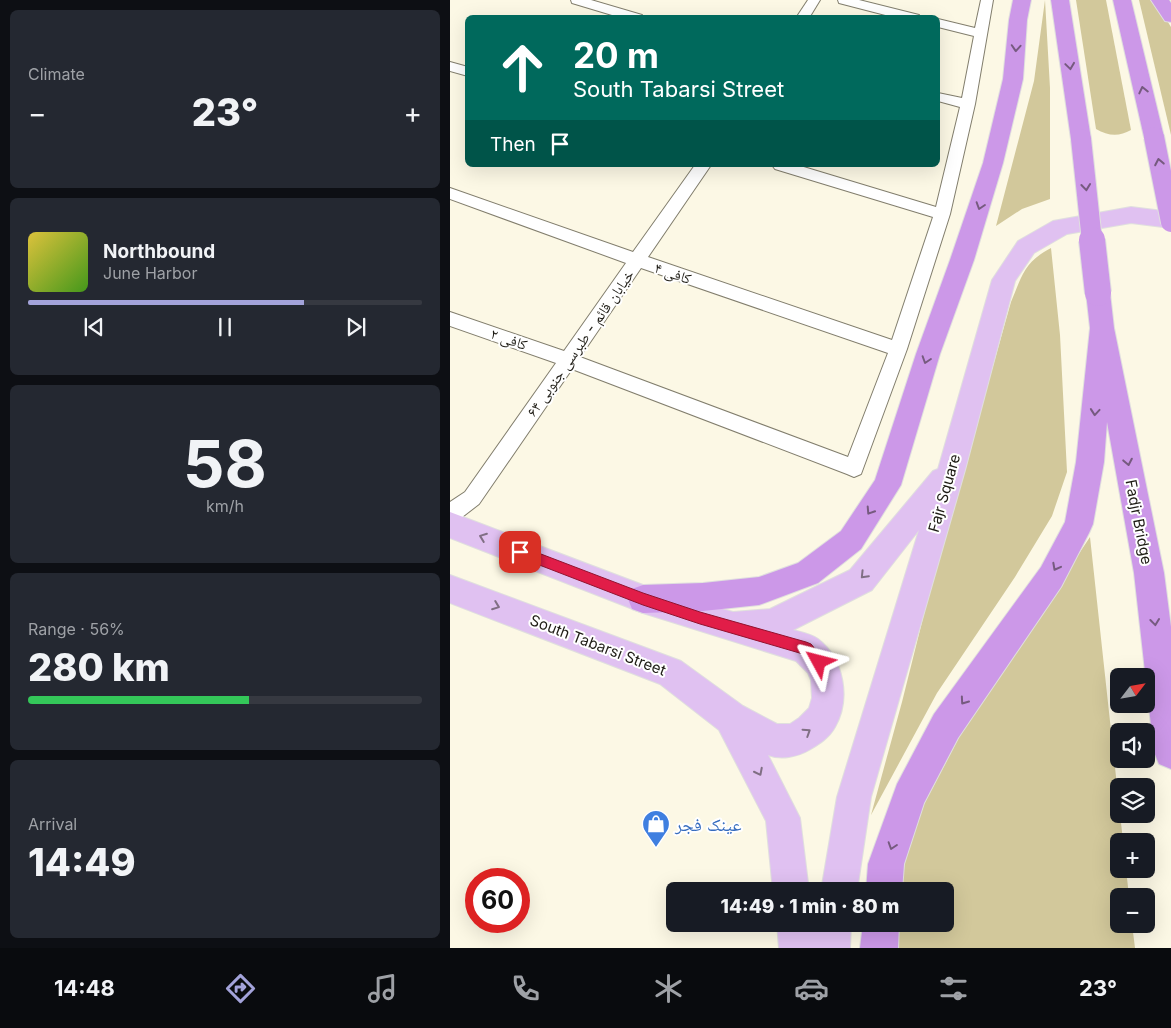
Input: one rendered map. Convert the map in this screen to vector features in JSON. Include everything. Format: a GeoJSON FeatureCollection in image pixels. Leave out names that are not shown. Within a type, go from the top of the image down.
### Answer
{"type":"FeatureCollection","features":[{"type":"Feature","properties":{"kind":"highway"},"geometry":{"type":"LineString","coordinates":[[643,599],[703,597],[760,591],[808,574],[851,540],[887,485],[928,354],[962,260],[993,163],[1013,79],[1018,20],[1022,0]]}},
{"type":"Feature","properties":{"kind":"highway","name":"Fadjr Bridge"},"geometry":{"type":"LineString","coordinates":[[1060,0],[1081,139],[1102,328],[1149,573],[1171,752]]}},
{"type":"Feature","properties":{"kind":"highway"},"geometry":{"type":"LineString","coordinates":[[1122,0],[1154,137],[1171,221]]}},
{"type":"Feature","properties":{"kind":"highway"},"geometry":{"type":"LineString","coordinates":[[1160,0],[1171,17]]}},
{"type":"Feature","properties":{"kind":"highway"},"geometry":{"type":"LineString","coordinates":[[885,882],[886,864],[909,796],[946,726],[1051,577],[1079,524],[1090,462],[1102,328]]}},
{"type":"Feature","properties":{"kind":"highway"},"geometry":{"type":"LineString","coordinates":[[879,948],[880,932]]}},
{"type":"Feature","properties":{"kind":"main road","name":"Fajr Square"},"geometry":{"type":"LineString","coordinates":[[840,882],[854,797],[951,470],[1004,280],[1026,248],[1061,227],[1131,215],[1171,221]]}},
{"type":"Feature","properties":{"kind":"main road"},"geometry":{"type":"LineString","coordinates":[[733,627],[772,624],[860,580],[951,470]]}},
{"type":"Feature","properties":{"kind":"main road"},"geometry":{"type":"LineString","coordinates":[[450,525],[643,599],[806,648],[819,662],[827,679],[828,698],[824,717],[811,730],[794,740],[775,741],[731,718]]}},
{"type":"Feature","properties":{"kind":"main road","name":"South Tabarsi Street"},"geometry":{"type":"LineString","coordinates":[[450,589],[670,672],[731,718],[783,818],[791,882]]}},
{"type":"Feature","properties":{"kind":"main road"},"geometry":{"type":"LineString","coordinates":[[796,932],[798,948]]}},
{"type":"Feature","properties":{"kind":"main road"},"geometry":{"type":"LineString","coordinates":[[831,948],[832,932]]}},
{"type":"Feature","properties":{"kind":"street"},"geometry":{"type":"LineString","coordinates":[[577,0],[627,15]]}},
{"type":"Feature","properties":{"kind":"street"},"geometry":{"type":"LineString","coordinates":[[804,15],[814,0]]}},
{"type":"Feature","properties":{"kind":"street"},"geometry":{"type":"LineString","coordinates":[[844,0],[902,15]]}},
{"type":"Feature","properties":{"kind":"street"},"geometry":{"type":"LineString","coordinates":[[898,349],[942,214],[968,104],[987,0]]}},
{"type":"Feature","properties":{"kind":"street"},"geometry":{"type":"LineString","coordinates":[[940,24],[982,34]]}},
{"type":"Feature","properties":{"kind":"street"},"geometry":{"type":"LineString","coordinates":[[450,66],[465,71]]}},
{"type":"Feature","properties":{"kind":"street"},"geometry":{"type":"LineString","coordinates":[[940,97],[968,104]]}},
{"type":"Feature","properties":{"kind":"street","name":"خیابان قائم - طبرسی جنوبی ۶۴"},"geometry":{"type":"LineString","coordinates":[[450,514],[472,498],[702,167]]}},
{"type":"Feature","properties":{"kind":"street"},"geometry":{"type":"LineString","coordinates":[[787,167],[942,214]]}},
{"type":"Feature","properties":{"kind":"street","name":"کافی ۴"},"geometry":{"type":"LineString","coordinates":[[450,193],[637,260],[898,349]]}},
{"type":"Feature","properties":{"kind":"street","name":"کافی ۲"},"geometry":{"type":"LineString","coordinates":[[450,319],[568,360],[854,468],[898,349]]}},
{"type":"Feature","properties":{"kind":"shaded area"},"geometry":{"type":"Polygon","coordinates":[[[1045,0],[1050,88],[1050,199],[1022,209],[996,226],[1034,81],[1045,0]]]}},
{"type":"Feature","properties":{"kind":"shaded area"},"geometry":{"type":"Polygon","coordinates":[[[1076,0],[1106,0],[1131,130],[1122,134],[1114,135],[1096,129],[1076,0]]]}},
{"type":"Feature","properties":{"kind":"shaded area"},"geometry":{"type":"Polygon","coordinates":[[[1139,0],[1154,0],[1171,27],[1171,135],[1139,0]]]}},
{"type":"Feature","properties":{"kind":"shaded area"},"geometry":{"type":"Polygon","coordinates":[[[1051,248],[1060,335],[1067,472],[1052,516],[1015,577],[937,693],[871,815],[930,590],[1011,302],[1021,277],[1029,264],[1051,248]]]}},
{"type":"Feature","properties":{"kind":"shaded area"},"geometry":{"type":"Polygon","coordinates":[[[1090,537],[1110,723],[1110,768],[1115,768],[1116,778],[1110,778],[1110,823],[1121,823],[1122,833],[1110,833],[1110,878],[1127,878],[1128,888],[1110,888],[1110,933],[1133,933],[1135,948],[895,948],[895,932],[954,932],[954,882],[901,882],[906,853],[922,808],[968,720],[1090,537]]]}},
{"type":"Feature","properties":{"kind":"place","name":"عینک فجر"},"geometry":{"type":"Point","coordinates":[656,848]}},
{"type":"Feature","properties":{"kind":"route"},"geometry":{"type":"LineString","coordinates":[[520,552],[643,599],[700,618],[806,648],[819,662]]}}]}
